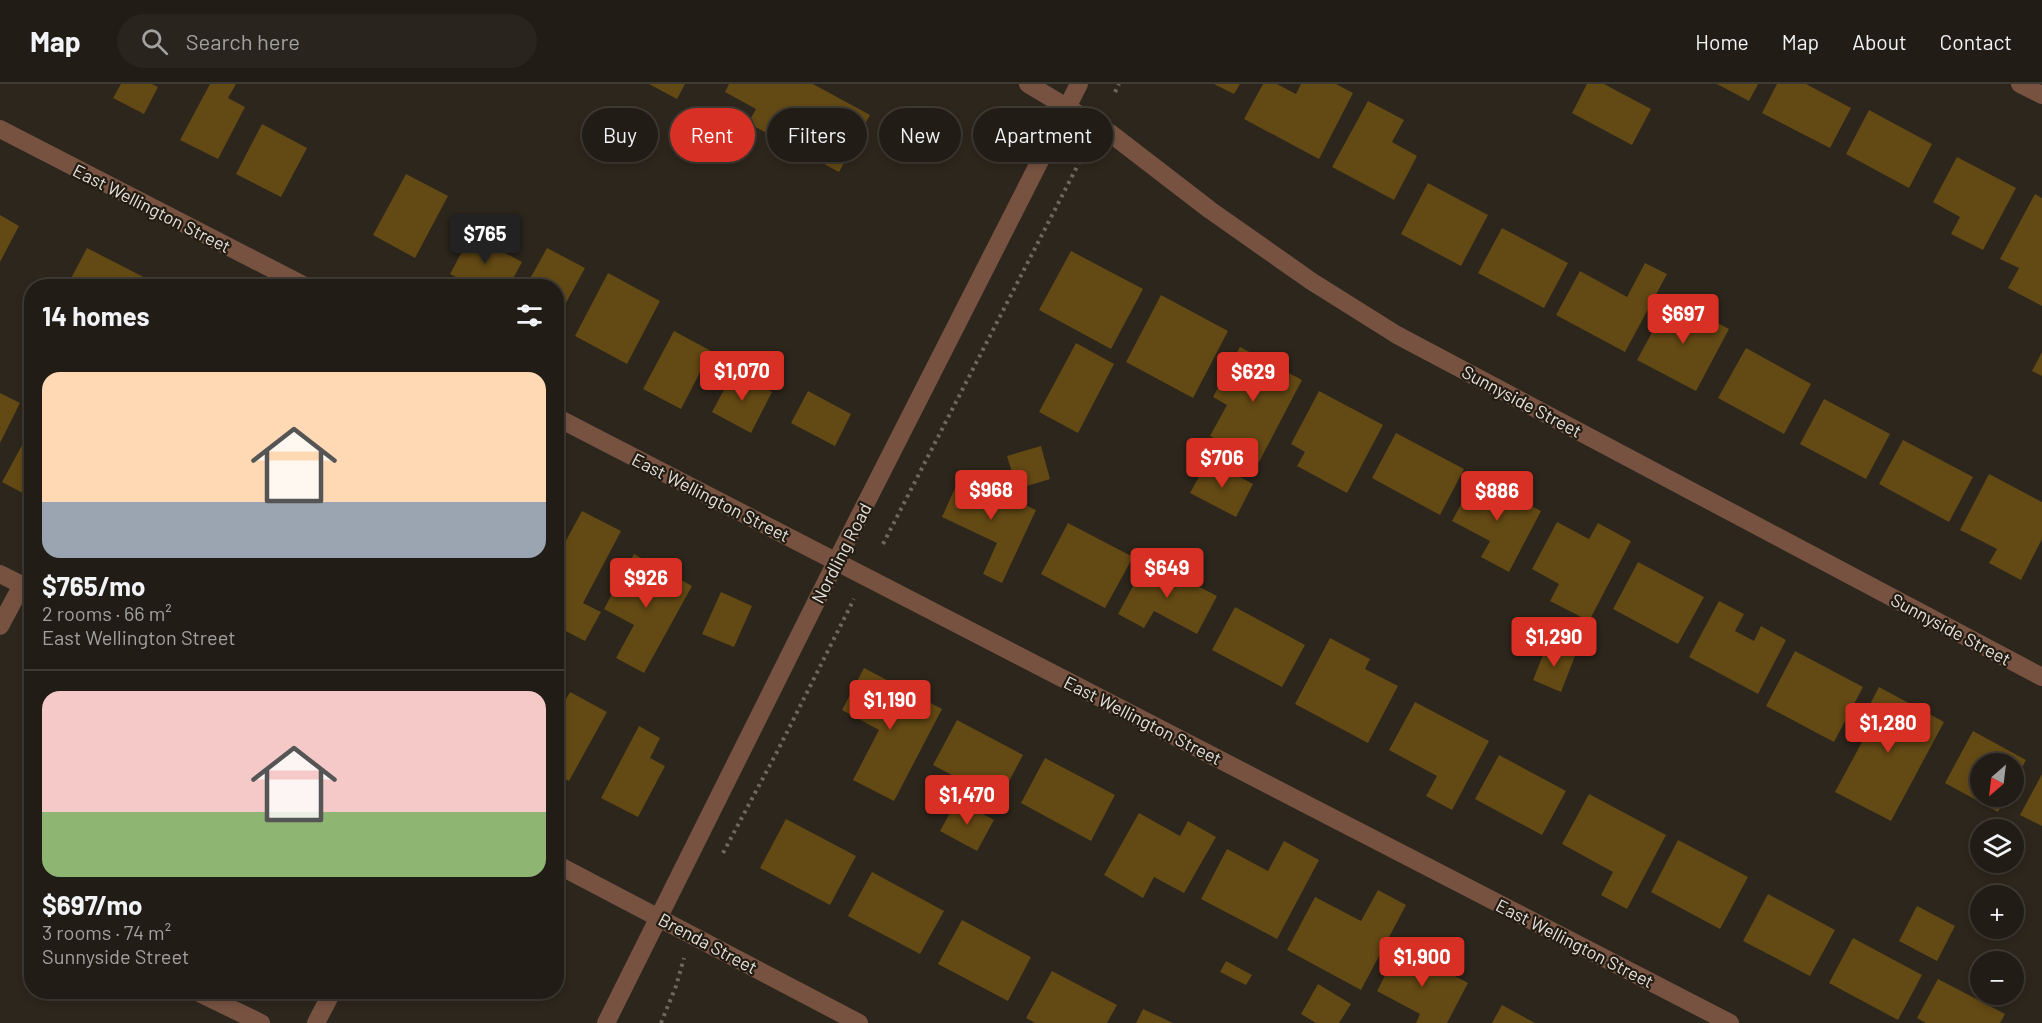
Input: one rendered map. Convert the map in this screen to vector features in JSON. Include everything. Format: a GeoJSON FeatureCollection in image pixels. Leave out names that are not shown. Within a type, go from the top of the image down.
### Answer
{"type":"FeatureCollection","features":[{"type":"Feature","properties":{"kind":"street","name":"Sunnyside Street"},"geometry":{"type":"LineString","coordinates":[[1028,84],[1110,133],[1210,210],[1311,281],[1397,335],[2042,677]]}},
{"type":"Feature","properties":{"kind":"street","name":"Nordling Road"},"geometry":{"type":"LineString","coordinates":[[606,1023],[836,562],[1079,84]]}},
{"type":"Feature","properties":{"kind":"street"},"geometry":{"type":"LineString","coordinates":[[2020,84],[2042,95]]}},
{"type":"Feature","properties":{"kind":"street","name":"East Wellington Street"},"geometry":{"type":"LineString","coordinates":[[0,129],[291,279]]}},
{"type":"Feature","properties":{"kind":"street","name":"East Wellington Street"},"geometry":{"type":"LineString","coordinates":[[564,421],[1730,1023]]}},
{"type":"Feature","properties":{"kind":"street"},"geometry":{"type":"LineString","coordinates":[[0,574],[24,586]]}},
{"type":"Feature","properties":{"kind":"street"},"geometry":{"type":"LineString","coordinates":[[0,626],[24,592]]}},
{"type":"Feature","properties":{"kind":"street","name":"Brenda Street"},"geometry":{"type":"LineString","coordinates":[[564,868],[859,1023]]}},
{"type":"Feature","properties":{"kind":"street"},"geometry":{"type":"LineString","coordinates":[[211,999],[261,1023]]}},
{"type":"Feature","properties":{"kind":"street"},"geometry":{"type":"LineString","coordinates":[[316,1023],[328,999]]}},
{"type":"Feature","properties":{"kind":"path"},"geometry":{"type":"LineString","coordinates":[[1115,92],[1119,84]]}},
{"type":"Feature","properties":{"kind":"path"},"geometry":{"type":"LineString","coordinates":[[883,544],[1079,162]]}},
{"type":"Feature","properties":{"kind":"path"},"geometry":{"type":"LineString","coordinates":[[722,855],[778,750],[854,598]]}},
{"type":"Feature","properties":{"kind":"path"},"geometry":{"type":"LineString","coordinates":[[661,1023],[676,986],[686,949]]}},
{"type":"Feature","properties":{"kind":"building"},"geometry":{"type":"Polygon","coordinates":[[[121,84],[152,84],[158,87],[144,114],[113,98],[121,84]]]}},
{"type":"Feature","properties":{"kind":"building"},"geometry":{"type":"Polygon","coordinates":[[[210,84],[236,84],[228,98],[245,107],[218,159],[180,140],[210,84]]]}},
{"type":"Feature","properties":{"kind":"building"},"geometry":{"type":"Polygon","coordinates":[[[649,84],[685,84],[677,99],[649,84]]]}},
{"type":"Feature","properties":{"kind":"building"},"geometry":{"type":"Polygon","coordinates":[[[729,84],[813,84],[857,108],[767,108],[767,133],[755,127],[755,108],[725,92],[729,84]]]}},
{"type":"Feature","properties":{"kind":"building"},"geometry":{"type":"Polygon","coordinates":[[[1214,84],[1240,84],[1234,94],[1214,84]]]}},
{"type":"Feature","properties":{"kind":"building"},"geometry":{"type":"Polygon","coordinates":[[[1263,84],[1277,84],[1296,94],[1301,84],[1336,84],[1353,93],[1319,159],[1244,119],[1263,84]]]}},
{"type":"Feature","properties":{"kind":"building"},"geometry":{"type":"Polygon","coordinates":[[[1587,84],[1604,84],[1651,109],[1632,145],[1572,113],[1587,84]]]}},
{"type":"Feature","properties":{"kind":"building"},"geometry":{"type":"Polygon","coordinates":[[[1717,84],[1758,84],[1749,101],[1717,84]]]}},
{"type":"Feature","properties":{"kind":"building"},"geometry":{"type":"Polygon","coordinates":[[[1777,84],[1806,84],[1851,108],[1830,148],[1762,113],[1777,84]]]}},
{"type":"Feature","properties":{"kind":"building"},"geometry":{"type":"Polygon","coordinates":[[[1368,101],[1404,120],[1392,142],[1417,156],[1394,200],[1332,167],[1368,101]]]}},
{"type":"Feature","properties":{"kind":"building"},"geometry":{"type":"Polygon","coordinates":[[[1869,110],[1932,144],[1909,188],[1846,154],[1869,110]]]}},
{"type":"Feature","properties":{"kind":"building"},"geometry":{"type":"Polygon","coordinates":[[[262,124],[307,148],[281,197],[236,174],[262,124]]]}},
{"type":"Feature","properties":{"kind":"building"},"geometry":{"type":"Polygon","coordinates":[[[1957,157],[2016,188],[1983,250],[1951,234],[1960,217],[1933,202],[1957,157]]]}},
{"type":"Feature","properties":{"kind":"building"},"geometry":{"type":"Polygon","coordinates":[[[820,162],[844,162],[839,172],[820,162]]]}},
{"type":"Feature","properties":{"kind":"building"},"geometry":{"type":"Polygon","coordinates":[[[406,174],[448,196],[415,258],[373,235],[406,174]]]}},
{"type":"Feature","properties":{"kind":"building"},"geometry":{"type":"Polygon","coordinates":[[[1428,183],[1488,215],[1461,266],[1401,234],[1428,183]]]}},
{"type":"Feature","properties":{"kind":"building"},"geometry":{"type":"Polygon","coordinates":[[[2035,194],[2042,198],[2042,306],[2008,288],[2019,268],[2000,259],[2035,194]]]}},
{"type":"Feature","properties":{"kind":"building"},"geometry":{"type":"Polygon","coordinates":[[[0,215],[19,226],[0,262],[0,215]]]}},
{"type":"Feature","properties":{"kind":"building"},"geometry":{"type":"Polygon","coordinates":[[[1502,228],[1568,263],[1544,308],[1478,273],[1502,228]]]}},
{"type":"Feature","properties":{"kind":"building"},"geometry":{"type":"Polygon","coordinates":[[[471,235],[522,262],[513,279],[460,279],[450,274],[471,235]]]}},
{"type":"Feature","properties":{"kind":"building"},"geometry":{"type":"Polygon","coordinates":[[[87,248],[147,279],[71,279],[87,248]]]}},
{"type":"Feature","properties":{"kind":"building"},"geometry":{"type":"Polygon","coordinates":[[[547,248],[585,268],[564,306],[564,279],[530,279],[547,248]]]}},
{"type":"Feature","properties":{"kind":"building"},"geometry":{"type":"Polygon","coordinates":[[[1071,251],[1143,289],[1111,349],[1039,310],[1071,251]]]}},
{"type":"Feature","properties":{"kind":"building"},"geometry":{"type":"Polygon","coordinates":[[[1645,263],[1667,274],[1625,352],[1556,315],[1580,271],[1627,297],[1645,263]]]}},
{"type":"Feature","properties":{"kind":"building"},"geometry":{"type":"Polygon","coordinates":[[[608,273],[660,301],[627,364],[575,336],[608,273]]]}},
{"type":"Feature","properties":{"kind":"building"},"geometry":{"type":"Polygon","coordinates":[[[1161,295],[1228,331],[1193,398],[1126,362],[1161,295]]]}},
{"type":"Feature","properties":{"kind":"building"},"geometry":{"type":"Polygon","coordinates":[[[1671,298],[1729,329],[1696,391],[1637,360],[1671,298]]]}},
{"type":"Feature","properties":{"kind":"building"},"geometry":{"type":"Polygon","coordinates":[[[674,331],[711,351],[681,409],[643,389],[674,331]]]}},
{"type":"Feature","properties":{"kind":"building"},"geometry":{"type":"Polygon","coordinates":[[[1076,343],[1114,364],[1078,433],[1039,412],[1076,343]]]}},
{"type":"Feature","properties":{"kind":"building"},"geometry":{"type":"Polygon","coordinates":[[[1240,347],[1302,380],[1259,462],[1210,436],[1227,405],[1213,397],[1240,347]]]}},
{"type":"Feature","properties":{"kind":"building"},"geometry":{"type":"Polygon","coordinates":[[[1746,348],[1811,384],[1784,434],[1718,398],[1746,348]]]}},
{"type":"Feature","properties":{"kind":"building"},"geometry":{"type":"Polygon","coordinates":[[[2042,352],[2042,376],[2032,371],[2042,352]]]}},
{"type":"Feature","properties":{"kind":"building"},"geometry":{"type":"Polygon","coordinates":[[[734,371],[772,392],[751,433],[712,412],[734,371]]]}},
{"type":"Feature","properties":{"kind":"building"},"geometry":{"type":"Polygon","coordinates":[[[808,391],[851,414],[835,446],[791,423],[808,391]]]}},
{"type":"Feature","properties":{"kind":"building"},"geometry":{"type":"Polygon","coordinates":[[[1319,391],[1383,425],[1347,493],[1297,466],[1305,452],[1291,444],[1319,391]]]}},
{"type":"Feature","properties":{"kind":"building"},"geometry":{"type":"Polygon","coordinates":[[[0,393],[20,403],[0,443],[0,393]]]}},
{"type":"Feature","properties":{"kind":"building"},"geometry":{"type":"Polygon","coordinates":[[[1824,399],[1890,434],[1866,479],[1800,444],[1824,399]]]}},
{"type":"Feature","properties":{"kind":"building"},"geometry":{"type":"Polygon","coordinates":[[[1396,433],[1464,469],[1440,515],[1372,478],[1396,433]]]}},
{"type":"Feature","properties":{"kind":"building"},"geometry":{"type":"Polygon","coordinates":[[[1903,440],[1973,477],[1949,522],[1879,484],[1903,440]]]}},
{"type":"Feature","properties":{"kind":"building"},"geometry":{"type":"Polygon","coordinates":[[[24,442],[24,494],[2,482],[24,442]]]}},
{"type":"Feature","properties":{"kind":"building"},"geometry":{"type":"Polygon","coordinates":[[[1041,446],[1050,479],[1017,489],[1007,456],[1041,446]]]}},
{"type":"Feature","properties":{"kind":"building"},"geometry":{"type":"Polygon","coordinates":[[[1208,460],[1253,484],[1236,517],[1190,493],[1208,460]]]}},
{"type":"Feature","properties":{"kind":"building"},"geometry":{"type":"Polygon","coordinates":[[[1989,474],[2042,502],[2042,539],[2021,580],[1989,563],[1997,549],[1960,530],[1989,474]]]}},
{"type":"Feature","properties":{"kind":"building"},"geometry":{"type":"Polygon","coordinates":[[[961,475],[1036,510],[1002,583],[983,574],[997,543],[942,517],[961,475]]]}},
{"type":"Feature","properties":{"kind":"building"},"geometry":{"type":"Polygon","coordinates":[[[1476,477],[1541,511],[1509,572],[1481,557],[1490,541],[1452,521],[1476,477]]]}},
{"type":"Feature","properties":{"kind":"building"},"geometry":{"type":"Polygon","coordinates":[[[582,511],[621,531],[583,603],[601,612],[585,641],[564,630],[564,544],[582,511]]]}},
{"type":"Feature","properties":{"kind":"building"},"geometry":{"type":"Polygon","coordinates":[[[1557,522],[1589,539],[1598,523],[1631,541],[1589,621],[1550,601],[1559,584],[1532,569],[1557,522]]]}},
{"type":"Feature","properties":{"kind":"building"},"geometry":{"type":"Polygon","coordinates":[[[1068,523],[1133,557],[1105,608],[1041,574],[1068,523]]]}},
{"type":"Feature","properties":{"kind":"building"},"geometry":{"type":"Polygon","coordinates":[[[634,554],[692,586],[644,673],[616,658],[634,625],[604,609],[634,554]]]}},
{"type":"Feature","properties":{"kind":"building"},"geometry":{"type":"Polygon","coordinates":[[[1147,560],[1217,596],[1197,634],[1154,611],[1144,628],[1118,614],[1147,560]]]}},
{"type":"Feature","properties":{"kind":"building"},"geometry":{"type":"Polygon","coordinates":[[[1638,562],[1704,597],[1678,644],[1613,609],[1638,562]]]}},
{"type":"Feature","properties":{"kind":"building"},"geometry":{"type":"Polygon","coordinates":[[[721,592],[752,606],[734,647],[702,634],[721,592]]]}},
{"type":"Feature","properties":{"kind":"building"},"geometry":{"type":"Polygon","coordinates":[[[1719,601],[1744,614],[1735,631],[1754,641],[1761,626],[1786,640],[1758,694],[1689,657],[1719,601]]]}},
{"type":"Feature","properties":{"kind":"building"},"geometry":{"type":"Polygon","coordinates":[[[1235,607],[1305,645],[1282,687],[1212,650],[1235,607]]]}},
{"type":"Feature","properties":{"kind":"building"},"geometry":{"type":"Polygon","coordinates":[[[1330,638],[1370,659],[1365,669],[1398,686],[1368,743],[1295,704],[1330,638]]]}},
{"type":"Feature","properties":{"kind":"building"},"geometry":{"type":"Polygon","coordinates":[[[1547,645],[1575,656],[1561,692],[1533,680],[1547,645]]]}},
{"type":"Feature","properties":{"kind":"building"},"geometry":{"type":"Polygon","coordinates":[[[1795,651],[1863,687],[1834,742],[1766,706],[1795,651]]]}},
{"type":"Feature","properties":{"kind":"building"},"geometry":{"type":"Polygon","coordinates":[[[864,668],[942,709],[894,801],[853,780],[879,730],[842,710],[864,668]]]}},
{"type":"Feature","properties":{"kind":"building"},"geometry":{"type":"Polygon","coordinates":[[[1879,687],[1944,722],[1891,821],[1835,792],[1862,742],[1853,737],[1879,687]]]}},
{"type":"Feature","properties":{"kind":"building"},"geometry":{"type":"Polygon","coordinates":[[[570,692],[607,712],[569,781],[564,778],[564,703],[570,692]]]}},
{"type":"Feature","properties":{"kind":"building"},"geometry":{"type":"Polygon","coordinates":[[[1415,702],[1489,741],[1452,810],[1426,796],[1437,776],[1389,750],[1415,702]]]}},
{"type":"Feature","properties":{"kind":"building"},"geometry":{"type":"Polygon","coordinates":[[[957,720],[1023,755],[999,800],[933,765],[957,720]]]}},
{"type":"Feature","properties":{"kind":"building"},"geometry":{"type":"Polygon","coordinates":[[[639,726],[660,738],[650,758],[665,766],[638,817],[601,798],[639,726]]]}},
{"type":"Feature","properties":{"kind":"building"},"geometry":{"type":"Polygon","coordinates":[[[1973,731],[2013,753],[1970,753],[1970,797],[1945,783],[1973,731]]]}},
{"type":"Feature","properties":{"kind":"building"},"geometry":{"type":"Polygon","coordinates":[[[1499,755],[1566,791],[1542,835],[1475,799],[1499,755]]]}},
{"type":"Feature","properties":{"kind":"building"},"geometry":{"type":"Polygon","coordinates":[[[1045,758],[1115,795],[1091,841],[1021,803],[1045,758]]]}},
{"type":"Feature","properties":{"kind":"building"},"geometry":{"type":"Polygon","coordinates":[[[2042,774],[2042,826],[2020,815],[2042,774]]]}},
{"type":"Feature","properties":{"kind":"building"},"geometry":{"type":"Polygon","coordinates":[[[1589,794],[1666,835],[1627,909],[1601,895],[1613,872],[1562,844],[1589,794]]]}},
{"type":"Feature","properties":{"kind":"building"},"geometry":{"type":"Polygon","coordinates":[[[957,800],[994,820],[977,851],[940,831],[957,800]]]}},
{"type":"Feature","properties":{"kind":"building"},"geometry":{"type":"Polygon","coordinates":[[[1989,807],[2001,807],[1998,812],[1989,807]]]}},
{"type":"Feature","properties":{"kind":"building"},"geometry":{"type":"Polygon","coordinates":[[[1139,813],[1180,836],[1188,821],[1216,837],[1184,893],[1154,877],[1143,898],[1104,875],[1139,813]]]}},
{"type":"Feature","properties":{"kind":"building"},"geometry":{"type":"Polygon","coordinates":[[[786,819],[856,856],[830,905],[760,868],[786,819]]]}},
{"type":"Feature","properties":{"kind":"building"},"geometry":{"type":"Polygon","coordinates":[[[1678,840],[1748,877],[1720,929],[1651,892],[1678,840]]]}},
{"type":"Feature","properties":{"kind":"building"},"geometry":{"type":"Polygon","coordinates":[[[1284,841],[1319,860],[1277,939],[1201,899],[1227,849],[1268,871],[1284,841]]]}},
{"type":"Feature","properties":{"kind":"building"},"geometry":{"type":"Polygon","coordinates":[[[872,872],[944,911],[920,954],[848,916],[872,872]]]}},
{"type":"Feature","properties":{"kind":"building"},"geometry":{"type":"Polygon","coordinates":[[[1378,890],[1406,905],[1361,990],[1287,950],[1315,897],[1361,921],[1378,890]]]}},
{"type":"Feature","properties":{"kind":"building"},"geometry":{"type":"Polygon","coordinates":[[[1768,894],[1835,930],[1810,976],[1743,941],[1768,894]]]}},
{"type":"Feature","properties":{"kind":"building"},"geometry":{"type":"Polygon","coordinates":[[[1917,906],[1955,926],[1937,961],[1899,941],[1917,906]]]}},
{"type":"Feature","properties":{"kind":"building"},"geometry":{"type":"Polygon","coordinates":[[[962,920],[1031,957],[1008,1001],[938,964],[962,920]]]}},
{"type":"Feature","properties":{"kind":"building"},"geometry":{"type":"Polygon","coordinates":[[[1853,938],[1922,975],[1898,1020],[1829,983],[1853,938]]]}},
{"type":"Feature","properties":{"kind":"building"},"geometry":{"type":"Polygon","coordinates":[[[1400,947],[1468,983],[1447,1023],[1416,1023],[1420,1014],[1377,991],[1400,947]]]}},
{"type":"Feature","properties":{"kind":"building"},"geometry":{"type":"Polygon","coordinates":[[[1226,961],[1252,975],[1246,985],[1220,972],[1226,961]]]}},
{"type":"Feature","properties":{"kind":"building"},"geometry":{"type":"Polygon","coordinates":[[[1052,971],[1117,1005],[1107,1023],[1035,1023],[1026,1018],[1052,971]]]}},
{"type":"Feature","properties":{"kind":"building"},"geometry":{"type":"Polygon","coordinates":[[[1938,979],[1970,996],[1970,1005],[1988,1005],[2005,1014],[2000,1023],[1926,1023],[1917,1018],[1938,979]]]}},
{"type":"Feature","properties":{"kind":"building"},"geometry":{"type":"Polygon","coordinates":[[[1318,984],[1351,1004],[1339,1023],[1316,1023],[1301,1014],[1318,984]]]}},
{"type":"Feature","properties":{"kind":"building"},"geometry":{"type":"Polygon","coordinates":[[[1502,1005],[1535,1023],[1492,1023],[1502,1005]]]}},
{"type":"Feature","properties":{"kind":"building"},"geometry":{"type":"Polygon","coordinates":[[[1143,1009],[1173,1023],[1136,1023],[1143,1009]]]}}]}
